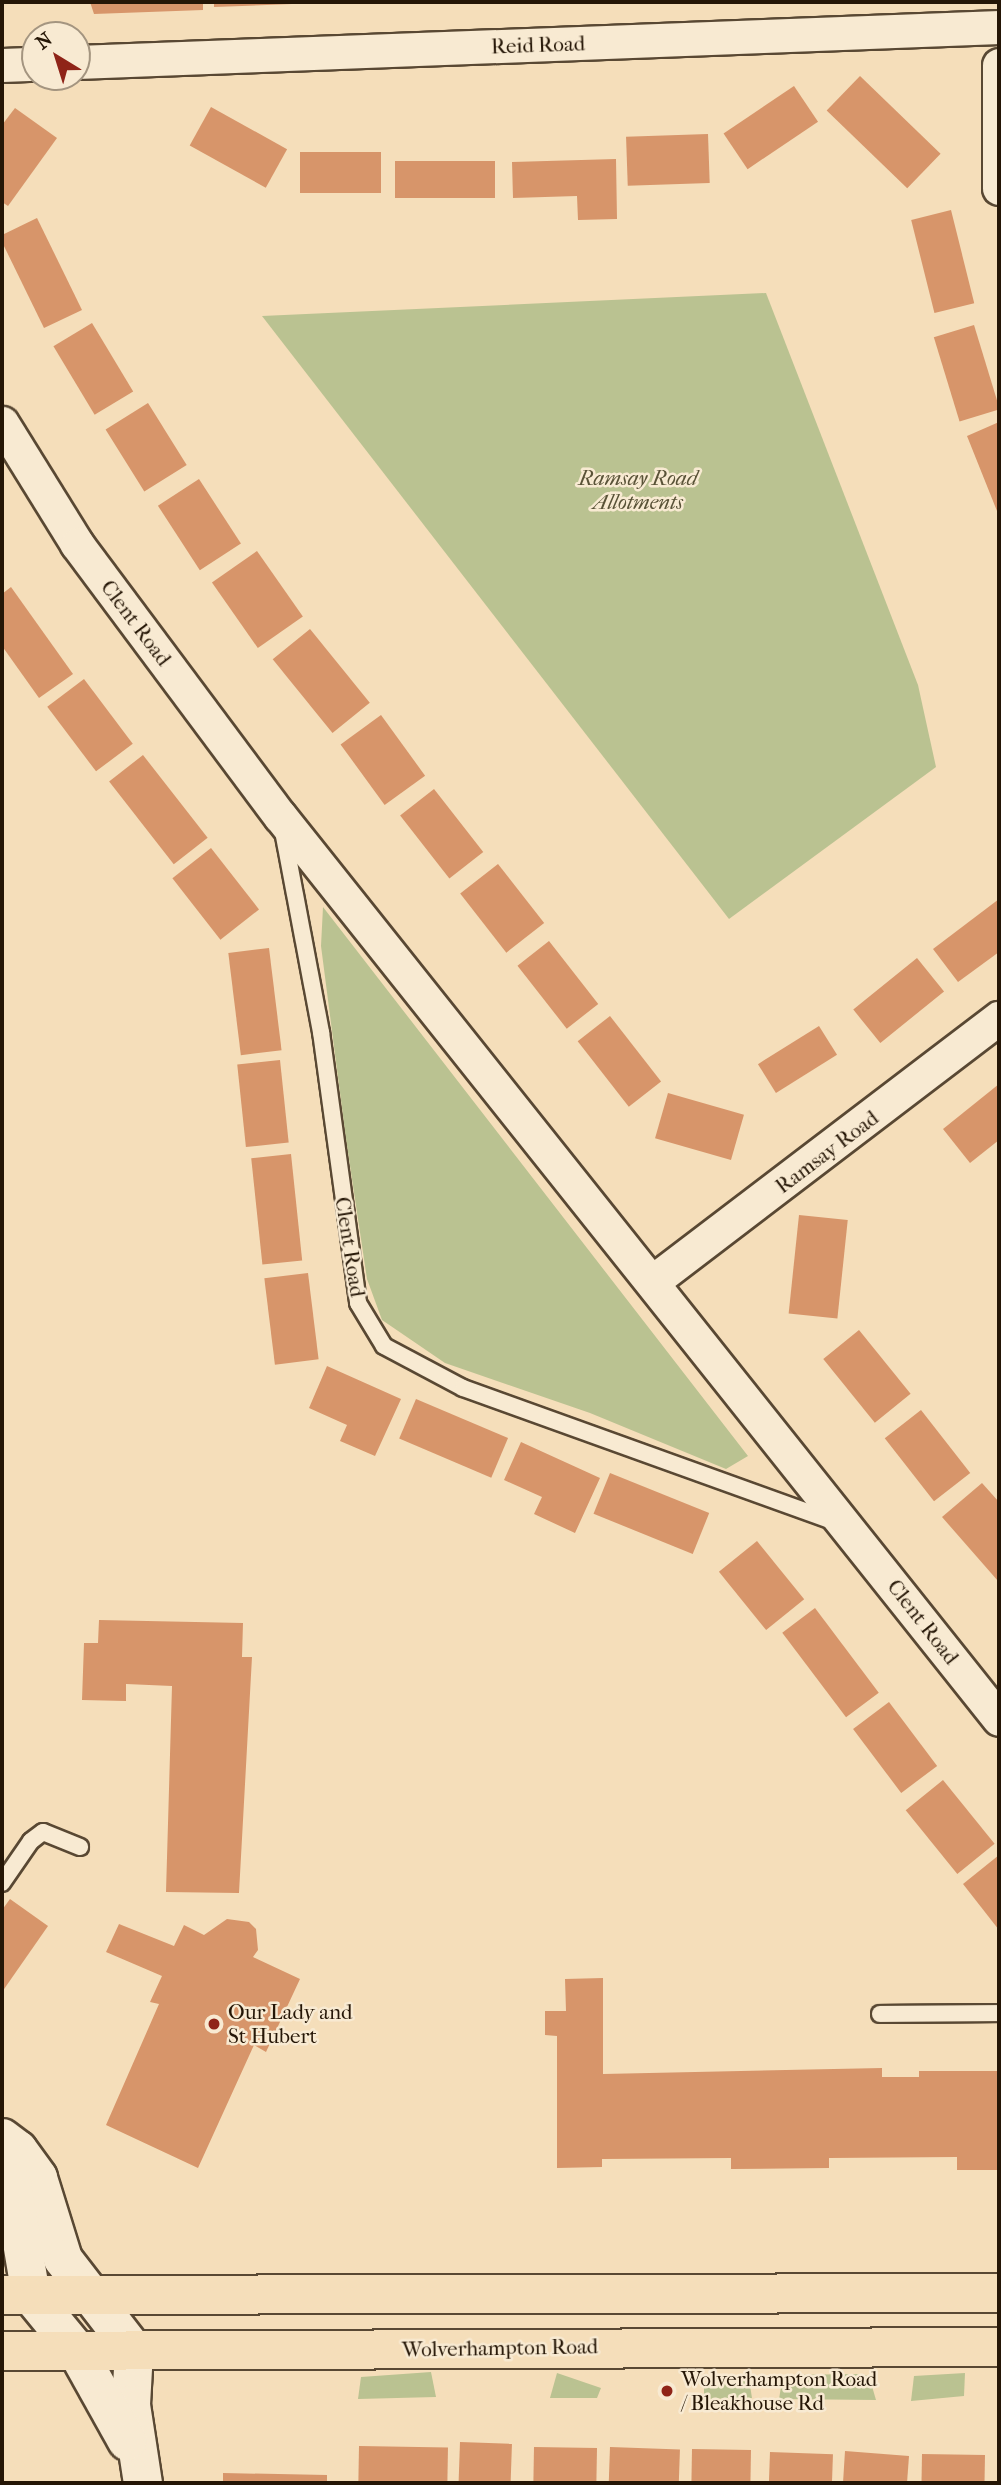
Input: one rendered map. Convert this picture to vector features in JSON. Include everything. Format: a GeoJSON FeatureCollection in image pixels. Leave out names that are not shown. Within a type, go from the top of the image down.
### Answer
{"type":"FeatureCollection","features":[{"type":"Feature","properties":{"kind":"highway"},"geometry":{"type":"LineString","coordinates":[[16,2295],[999,2293]]}},
{"type":"Feature","properties":{"kind":"highway","name":"Wolverhampton Road"},"geometry":{"type":"LineString","coordinates":[[2,2351],[999,2347]]}},
{"type":"Feature","properties":{"kind":"street","name":"Reid Road"},"geometry":{"type":"LineString","coordinates":[[91,61],[999,27]]}},
{"type":"Feature","properties":{"kind":"street"},"geometry":{"type":"LineString","coordinates":[[2,65],[21,64]]}},
{"type":"Feature","properties":{"kind":"street"},"geometry":{"type":"LineString","coordinates":[[999,65],[999,188]]}},
{"type":"Feature","properties":{"kind":"street","name":"Clent Road"},"geometry":{"type":"LineString","coordinates":[[2,423],[77,544],[280,816],[999,1719]]}},
{"type":"Feature","properties":{"kind":"street","name":"Ramsay Road"},"geometry":{"type":"LineString","coordinates":[[652,1282],[999,1018]]}},
{"type":"Feature","properties":{"kind":"street"},"geometry":{"type":"LineString","coordinates":[[2,2138],[19,2150],[38,2178],[63,2259],[134,2351],[131,2405],[142,2476]]}},
{"type":"Feature","properties":{"kind":"street"},"geometry":{"type":"LineString","coordinates":[[2,2154],[12,2183],[16,2295],[77,2351],[111,2406],[142,2476]]}},
{"type":"Feature","properties":{"kind":"lane","name":"Clent Road"},"geometry":{"type":"LineString","coordinates":[[280,816],[321,1032],[358,1303],[384,1346],[463,1388],[848,1526]]}},
{"type":"Feature","properties":{"kind":"lane"},"geometry":{"type":"LineString","coordinates":[[2,1883],[31,1841],[43,1832],[80,1847]]}},
{"type":"Feature","properties":{"kind":"lane"},"geometry":{"type":"LineString","coordinates":[[880,2014],[999,2013]]}},
{"type":"Feature","properties":{"kind":"green space","name":"Ramsay Road Allotments"},"geometry":{"type":"Polygon","coordinates":[[[766,293],[918,685],[936,767],[729,919],[262,316],[766,293]]]}},
{"type":"Feature","properties":{"kind":"green space"},"geometry":{"type":"Polygon","coordinates":[[[323,907],[748,1456],[726,1469],[590,1413],[445,1363],[382,1320],[367,1279],[346,1139],[321,946],[323,907]]]}},
{"type":"Feature","properties":{"kind":"green space"},"geometry":{"type":"Polygon","coordinates":[[[431,2372],[436,2397],[358,2399],[361,2377],[431,2372]]]}},
{"type":"Feature","properties":{"kind":"green space"},"geometry":{"type":"Polygon","coordinates":[[[557,2373],[601,2388],[597,2398],[550,2398],[557,2373]]]}},
{"type":"Feature","properties":{"kind":"green space"},"geometry":{"type":"Polygon","coordinates":[[[965,2373],[964,2396],[911,2401],[914,2376],[965,2373]]]}},
{"type":"Feature","properties":{"kind":"green space"},"geometry":{"type":"Polygon","coordinates":[[[783,2375],[869,2376],[876,2400],[779,2399],[783,2375]]]}},
{"type":"Feature","properties":{"kind":"green space"},"geometry":{"type":"Polygon","coordinates":[[[749,2379],[752,2398],[704,2399],[704,2387],[749,2379]]]}},
{"type":"Feature","properties":{"kind":"building"},"geometry":{"type":"Polygon","coordinates":[[[90,2],[203,2],[203,10],[94,14],[90,2]]]}},
{"type":"Feature","properties":{"kind":"building"},"geometry":{"type":"Polygon","coordinates":[[[214,2],[292,2],[292,4],[214,7],[214,2]]]}},
{"type":"Feature","properties":{"kind":"building"},"geometry":{"type":"Polygon","coordinates":[[[860,76],[941,154],[907,188],[827,111],[860,76]]]}},
{"type":"Feature","properties":{"kind":"building"},"geometry":{"type":"Polygon","coordinates":[[[794,86],[818,122],[748,169],[724,134],[794,86]]]}},
{"type":"Feature","properties":{"kind":"building"},"geometry":{"type":"Polygon","coordinates":[[[211,107],[287,149],[266,188],[190,145],[211,107]]]}},
{"type":"Feature","properties":{"kind":"building"},"geometry":{"type":"Polygon","coordinates":[[[15,108],[57,138],[8,206],[2,202],[2,125],[15,108]]]}},
{"type":"Feature","properties":{"kind":"building"},"geometry":{"type":"Polygon","coordinates":[[[708,134],[710,183],[628,186],[626,137],[708,134]]]}},
{"type":"Feature","properties":{"kind":"building"},"geometry":{"type":"Polygon","coordinates":[[[300,152],[381,152],[381,193],[300,193],[300,152]]]}},
{"type":"Feature","properties":{"kind":"building"},"geometry":{"type":"Polygon","coordinates":[[[616,159],[617,219],[578,220],[577,196],[513,198],[512,162],[616,159]]]}},
{"type":"Feature","properties":{"kind":"building"},"geometry":{"type":"Polygon","coordinates":[[[395,161],[495,161],[495,198],[395,198],[395,161]]]}},
{"type":"Feature","properties":{"kind":"building"},"geometry":{"type":"Polygon","coordinates":[[[951,210],[974,303],[934,313],[911,220],[951,210]]]}},
{"type":"Feature","properties":{"kind":"building"},"geometry":{"type":"Polygon","coordinates":[[[37,218],[82,310],[44,328],[2,242],[2,235],[37,218]]]}},
{"type":"Feature","properties":{"kind":"building"},"geometry":{"type":"Polygon","coordinates":[[[92,323],[133,392],[95,415],[53,346],[92,323]]]}},
{"type":"Feature","properties":{"kind":"building"},"geometry":{"type":"Polygon","coordinates":[[[974,325],[999,409],[960,421],[934,337],[974,325]]]}},
{"type":"Feature","properties":{"kind":"building"},"geometry":{"type":"Polygon","coordinates":[[[148,403],[187,465],[144,491],[106,429],[148,403]]]}},
{"type":"Feature","properties":{"kind":"building"},"geometry":{"type":"Polygon","coordinates":[[[999,422],[999,516],[967,436],[999,422]]]}},
{"type":"Feature","properties":{"kind":"building"},"geometry":{"type":"Polygon","coordinates":[[[199,479],[241,544],[200,570],[158,506],[199,479]]]}},
{"type":"Feature","properties":{"kind":"building"},"geometry":{"type":"Polygon","coordinates":[[[257,551],[303,617],[258,648],[212,583],[257,551]]]}},
{"type":"Feature","properties":{"kind":"building"},"geometry":{"type":"Polygon","coordinates":[[[11,587],[73,674],[39,698],[2,646],[2,594],[11,587]]]}},
{"type":"Feature","properties":{"kind":"building"},"geometry":{"type":"Polygon","coordinates":[[[310,629],[370,703],[332,733],[273,659],[310,629]]]}},
{"type":"Feature","properties":{"kind":"building"},"geometry":{"type":"Polygon","coordinates":[[[84,679],[133,744],[96,771],[47,707],[84,679]]]}},
{"type":"Feature","properties":{"kind":"building"},"geometry":{"type":"Polygon","coordinates":[[[381,715],[425,776],[385,805],[341,744],[381,715]]]}},
{"type":"Feature","properties":{"kind":"building"},"geometry":{"type":"Polygon","coordinates":[[[143,755],[208,838],[174,864],[109,781],[143,755]]]}},
{"type":"Feature","properties":{"kind":"building"},"geometry":{"type":"Polygon","coordinates":[[[434,789],[483,852],[449,879],[400,815],[434,789]]]}},
{"type":"Feature","properties":{"kind":"building"},"geometry":{"type":"Polygon","coordinates":[[[211,848],[259,909],[220,940],[172,878],[211,848]]]}},
{"type":"Feature","properties":{"kind":"building"},"geometry":{"type":"Polygon","coordinates":[[[498,864],[544,923],[506,953],[460,894],[498,864]]]}},
{"type":"Feature","properties":{"kind":"building"},"geometry":{"type":"Polygon","coordinates":[[[999,899],[999,952],[958,982],[933,949],[999,899]]]}},
{"type":"Feature","properties":{"kind":"building"},"geometry":{"type":"Polygon","coordinates":[[[549,941],[598,1004],[567,1029],[517,966],[549,941]]]}},
{"type":"Feature","properties":{"kind":"building"},"geometry":{"type":"Polygon","coordinates":[[[269,948],[282,1050],[241,1055],[228,953],[269,948]]]}},
{"type":"Feature","properties":{"kind":"building"},"geometry":{"type":"Polygon","coordinates":[[[917,958],[944,991],[880,1043],[853,1010],[917,958]]]}},
{"type":"Feature","properties":{"kind":"building"},"geometry":{"type":"Polygon","coordinates":[[[610,1016],[661,1081],[629,1107],[578,1041],[610,1016]]]}},
{"type":"Feature","properties":{"kind":"building"},"geometry":{"type":"Polygon","coordinates":[[[819,1026],[837,1055],[776,1093],[758,1064],[819,1026]]]}},
{"type":"Feature","properties":{"kind":"building"},"geometry":{"type":"Polygon","coordinates":[[[280,1060],[289,1143],[246,1147],[237,1064],[280,1060]]]}},
{"type":"Feature","properties":{"kind":"building"},"geometry":{"type":"Polygon","coordinates":[[[999,1084],[999,1140],[970,1163],[943,1129],[999,1084]]]}},
{"type":"Feature","properties":{"kind":"building"},"geometry":{"type":"Polygon","coordinates":[[[668,1093],[744,1115],[731,1160],[655,1138],[668,1093]]]}},
{"type":"Feature","properties":{"kind":"building"},"geometry":{"type":"Polygon","coordinates":[[[291,1154],[302,1260],[262,1265],[251,1158],[291,1154]]]}},
{"type":"Feature","properties":{"kind":"building"},"geometry":{"type":"Polygon","coordinates":[[[799,1215],[848,1220],[837,1319],[789,1313],[799,1215]]]}},
{"type":"Feature","properties":{"kind":"building"},"geometry":{"type":"Polygon","coordinates":[[[308,1273],[319,1359],[275,1365],[264,1278],[308,1273]]]}},
{"type":"Feature","properties":{"kind":"building"},"geometry":{"type":"Polygon","coordinates":[[[859,1330],[911,1394],[875,1423],[823,1359],[859,1330]]]}},
{"type":"Feature","properties":{"kind":"building"},"geometry":{"type":"Polygon","coordinates":[[[327,1366],[401,1399],[375,1456],[340,1441],[347,1425],[309,1408],[327,1366]]]}},
{"type":"Feature","properties":{"kind":"building"},"geometry":{"type":"Polygon","coordinates":[[[416,1399],[508,1438],[491,1478],[399,1439],[416,1399]]]}},
{"type":"Feature","properties":{"kind":"building"},"geometry":{"type":"Polygon","coordinates":[[[921,1410],[970,1473],[934,1501],[885,1438],[921,1410]]]}},
{"type":"Feature","properties":{"kind":"building"},"geometry":{"type":"Polygon","coordinates":[[[521,1442],[600,1478],[575,1533],[534,1514],[542,1497],[504,1480],[521,1442]]]}},
{"type":"Feature","properties":{"kind":"building"},"geometry":{"type":"Polygon","coordinates":[[[610,1473],[709,1513],[693,1554],[594,1514],[610,1473]]]}},
{"type":"Feature","properties":{"kind":"building"},"geometry":{"type":"Polygon","coordinates":[[[982,1483],[999,1502],[998,1581],[942,1517],[982,1483]]]}},
{"type":"Feature","properties":{"kind":"building"},"geometry":{"type":"Polygon","coordinates":[[[757,1541],[804,1599],[766,1630],[719,1572],[757,1541]]]}},
{"type":"Feature","properties":{"kind":"building"},"geometry":{"type":"Polygon","coordinates":[[[815,1608],[879,1693],[846,1717],[782,1633],[815,1608]]]}},
{"type":"Feature","properties":{"kind":"building"},"geometry":{"type":"Polygon","coordinates":[[[99,1620],[243,1623],[242,1657],[252,1657],[239,1893],[166,1892],[172,1686],[126,1684],[126,1701],[82,1700],[84,1643],[98,1643],[99,1620]]]}},
{"type":"Feature","properties":{"kind":"building"},"geometry":{"type":"Polygon","coordinates":[[[889,1702],[937,1766],[901,1793],[853,1729],[889,1702]]]}},
{"type":"Feature","properties":{"kind":"building"},"geometry":{"type":"Polygon","coordinates":[[[943,1780],[995,1844],[957,1874],[906,1810],[943,1780]]]}},
{"type":"Feature","properties":{"kind":"building"},"geometry":{"type":"Polygon","coordinates":[[[999,1855],[999,1930],[963,1884],[999,1855]]]}},
{"type":"Feature","properties":{"kind":"building"},"geometry":{"type":"Polygon","coordinates":[[[10,1899],[48,1926],[2,1992],[2,1910],[10,1899]]]}},
{"type":"Feature","properties":{"kind":"building","name":"Our Lady and St Hubert"},"geometry":{"type":"Polygon","coordinates":[[[227,1919],[249,1922],[256,1929],[258,1950],[253,1957],[300,1979],[266,2052],[254,2045],[198,2168],[106,2125],[159,2004],[150,2002],[162,1976],[106,1952],[119,1924],[174,1946],[184,1925],[204,1935],[227,1919]]]}},
{"type":"Feature","properties":{"kind":"building"},"geometry":{"type":"Polygon","coordinates":[[[603,1978],[603,2074],[882,2068],[882,2077],[919,2077],[919,2071],[999,2071],[999,2170],[957,2170],[957,2157],[829,2158],[829,2168],[731,2169],[731,2158],[602,2159],[602,2167],[557,2168],[557,2036],[545,2035],[545,2011],[566,2011],[565,1979],[603,1978]]]}},
{"type":"Feature","properties":{"kind":"building"},"geometry":{"type":"Polygon","coordinates":[[[460,2442],[512,2444],[511,2483],[459,2483],[460,2442]]]}},
{"type":"Feature","properties":{"kind":"building"},"geometry":{"type":"Polygon","coordinates":[[[359,2446],[448,2448],[447,2483],[358,2483],[359,2446]]]}},
{"type":"Feature","properties":{"kind":"building"},"geometry":{"type":"Polygon","coordinates":[[[534,2447],[597,2448],[596,2483],[533,2483],[534,2447]]]}},
{"type":"Feature","properties":{"kind":"building"},"geometry":{"type":"Polygon","coordinates":[[[610,2447],[680,2449],[679,2483],[609,2483],[610,2447]]]}},
{"type":"Feature","properties":{"kind":"building"},"geometry":{"type":"Polygon","coordinates":[[[692,2449],[751,2450],[750,2483],[691,2483],[692,2449]]]}},
{"type":"Feature","properties":{"kind":"building"},"geometry":{"type":"Polygon","coordinates":[[[845,2451],[909,2456],[907,2483],[843,2483],[845,2451]]]}},
{"type":"Feature","properties":{"kind":"building"},"geometry":{"type":"Polygon","coordinates":[[[770,2452],[833,2454],[832,2483],[769,2483],[770,2452]]]}},
{"type":"Feature","properties":{"kind":"building"},"geometry":{"type":"Polygon","coordinates":[[[922,2454],[985,2455],[985,2483],[921,2483],[922,2454]]]}},
{"type":"Feature","properties":{"kind":"building"},"geometry":{"type":"Polygon","coordinates":[[[223,2473],[327,2475],[327,2483],[223,2483],[223,2473]]]}},
{"type":"Feature","properties":{"kind":"place","name":"Our Lady and St Hubert"},"geometry":{"type":"Point","coordinates":[214,2024]}},
{"type":"Feature","properties":{"kind":"place","name":"Wolverhampton Road / Bleakhouse Rd"},"geometry":{"type":"Point","coordinates":[667,2391]}}]}
